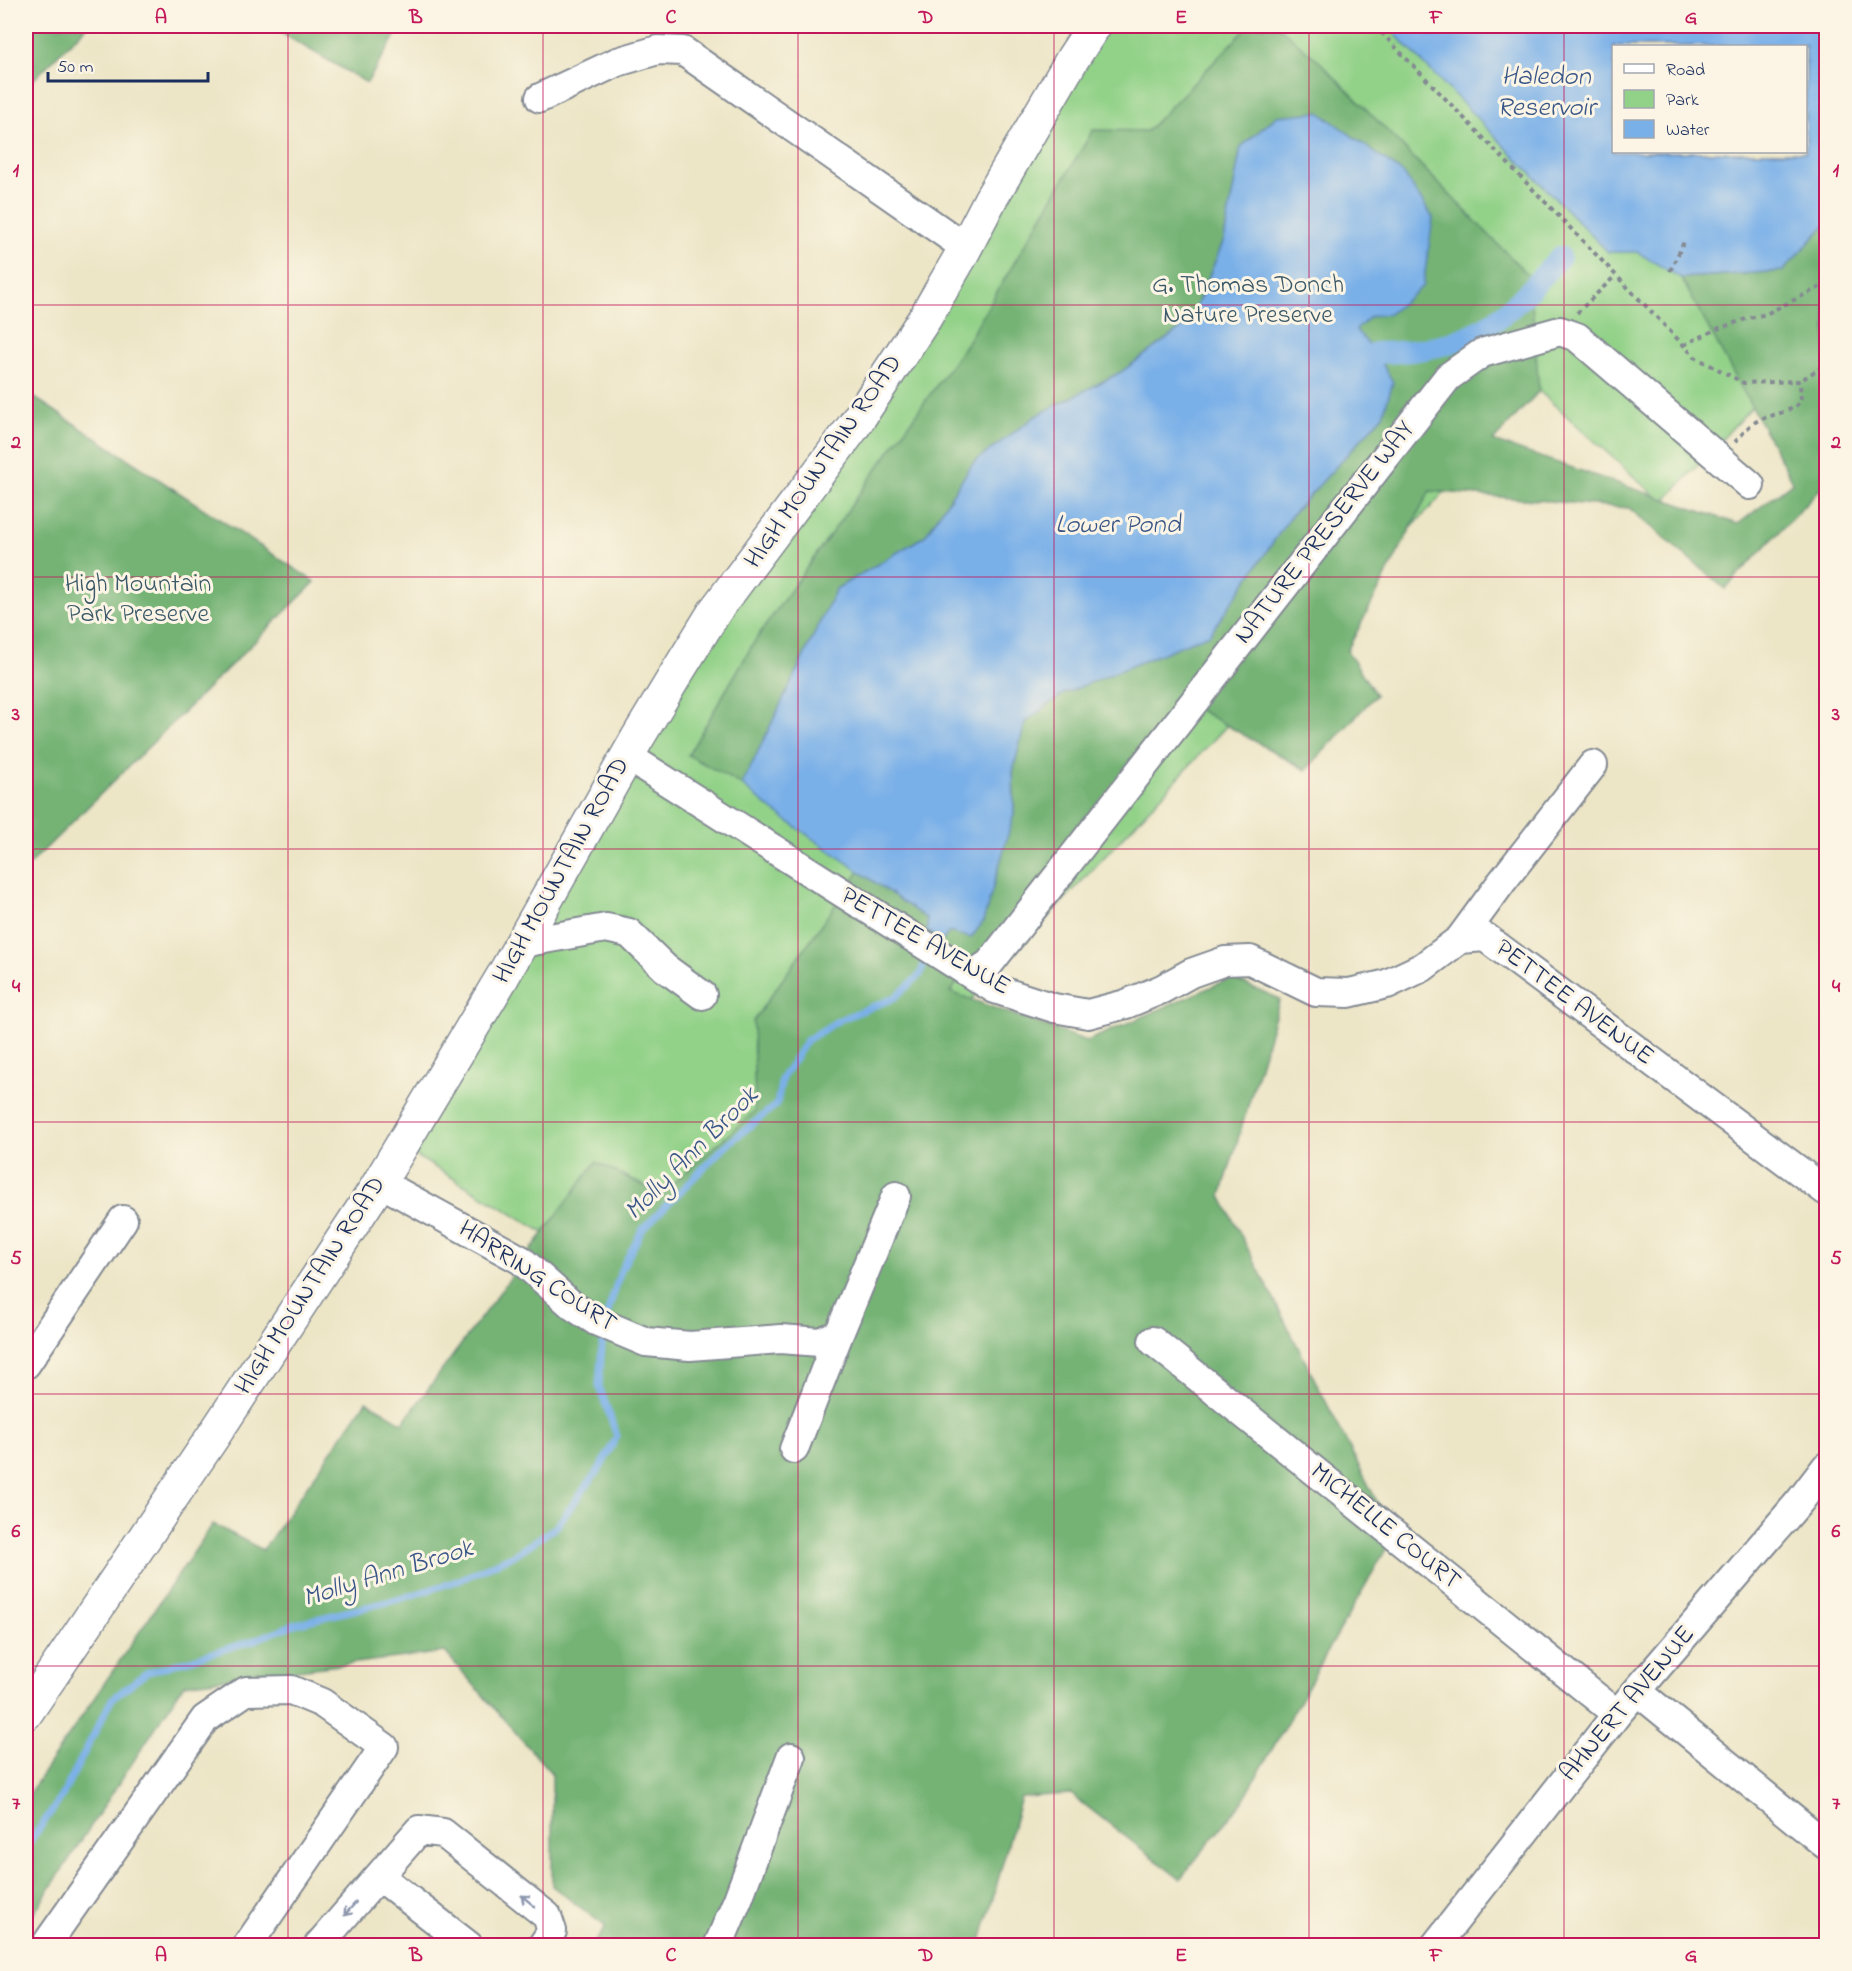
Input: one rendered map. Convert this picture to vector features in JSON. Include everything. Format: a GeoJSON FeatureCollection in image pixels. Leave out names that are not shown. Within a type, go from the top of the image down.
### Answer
{"type":"FeatureCollection","features":[{"type":"Feature","properties":{"kind":"main road","name":"HIGH MOUNTAIN ROAD"},"geometry":{"type":"LineString","coordinates":[[26,1713],[214,1435],[380,1182],[522,943],[627,756],[716,611],[853,427],[925,318],[966,248],[990,201],[1094,26]]}},
{"type":"Feature","properties":{"kind":"street"},"geometry":{"type":"LineString","coordinates":[[540,98],[617,62],[658,50],[682,51],[966,248]]}},
{"type":"Feature","properties":{"kind":"street"},"geometry":{"type":"LineString","coordinates":[[1560,331],[1577,338],[1750,485]]}},
{"type":"Feature","properties":{"kind":"street","name":"NATURE PRESERVE WAY"},"geometry":{"type":"LineString","coordinates":[[972,975],[989,964],[1448,377],[1482,353],[1560,331]]}},
{"type":"Feature","properties":{"kind":"street","name":"PETTEE AVENUE"},"geometry":{"type":"LineString","coordinates":[[627,756],[995,989],[1054,1008],[1088,1014],[1126,1004],[1162,989],[1191,973],[1225,961],[1250,960],[1316,992],[1349,993],[1387,984],[1423,967],[1460,939],[1485,938],[1827,1191]]}},
{"type":"Feature","properties":{"kind":"street"},"geometry":{"type":"LineString","coordinates":[[1460,939],[1593,765]]}},
{"type":"Feature","properties":{"kind":"street"},"geometry":{"type":"LineString","coordinates":[[522,943],[606,928],[629,933],[665,968],[702,995]]}},
{"type":"Feature","properties":{"kind":"street","name":"HARRING COURT"},"geometry":{"type":"LineString","coordinates":[[380,1182],[521,1260],[573,1306],[605,1325],[646,1342],[690,1346],[782,1339],[820,1342],[839,1334]]}},
{"type":"Feature","properties":{"kind":"street"},"geometry":{"type":"LineString","coordinates":[[794,1449],[896,1196]]}},
{"type":"Feature","properties":{"kind":"street"},"geometry":{"type":"LineString","coordinates":[[26,1364],[123,1220]]}},
{"type":"Feature","properties":{"kind":"street","name":"MICHELLE COURT"},"geometry":{"type":"LineString","coordinates":[[1153,1341],[1617,1714]]}},
{"type":"Feature","properties":{"kind":"street","name":"AHNERT AVENUE"},"geometry":{"type":"LineString","coordinates":[[1435,1946],[1617,1714],[1827,1467]]}},
{"type":"Feature","properties":{"kind":"street"},"geometry":{"type":"LineString","coordinates":[[54,1942],[205,1719],[246,1691],[291,1690],[322,1703],[384,1747],[248,1946]]}},
{"type":"Feature","properties":{"kind":"street"},"geometry":{"type":"LineString","coordinates":[[1637,1691],[1827,1845]]}},
{"type":"Feature","properties":{"kind":"street"},"geometry":{"type":"LineString","coordinates":[[718,1946],[791,1757]]}},
{"type":"Feature","properties":{"kind":"street"},"geometry":{"type":"LineString","coordinates":[[318,1946],[419,1830],[443,1833],[547,1916],[552,1931],[542,1946]]}},
{"type":"Feature","properties":{"kind":"street"},"geometry":{"type":"LineString","coordinates":[[379,1876],[469,1946]]}},
{"type":"Feature","properties":{"kind":"path"},"geometry":{"type":"LineString","coordinates":[[1375,26],[1695,357],[1744,383],[1800,381],[1827,364]]}},
{"type":"Feature","properties":{"kind":"path"},"geometry":{"type":"LineString","coordinates":[[1670,271],[1684,242]]}},
{"type":"Feature","properties":{"kind":"path"},"geometry":{"type":"LineString","coordinates":[[1560,331],[1616,276]]}},
{"type":"Feature","properties":{"kind":"path"},"geometry":{"type":"LineString","coordinates":[[1684,345],[1717,329],[1766,315],[1827,284]]}},
{"type":"Feature","properties":{"kind":"path"},"geometry":{"type":"LineString","coordinates":[[1719,459],[1752,424],[1794,410],[1801,401],[1800,381]]}},
{"type":"Feature","properties":{"kind":"green space"},"geometry":{"type":"Polygon","coordinates":[[[26,26],[87,26],[26,87],[26,26]]]}},
{"type":"Feature","properties":{"kind":"green space"},"geometry":{"type":"Polygon","coordinates":[[[269,26],[401,26],[367,83],[269,26]]]}},
{"type":"Feature","properties":{"kind":"green space","name":"G. Thomas Donch Nature Preserve"},"geometry":{"type":"Polygon","coordinates":[[[1094,26],[1826,26],[1826,449],[1761,397],[1663,503],[1539,391],[913,1062],[696,1324],[401,1147],[766,546],[1094,26]]]}},
{"type":"Feature","properties":{"kind":"green space"},"geometry":{"type":"Polygon","coordinates":[[[1246,26],[1278,26],[1321,63],[1530,277],[1539,391],[1493,441],[1738,524],[1793,482],[1681,278],[1783,271],[1826,224],[1826,483],[1725,589],[1629,508],[1430,491],[1347,651],[1376,695],[1306,770],[1187,703],[950,992],[1087,1041],[1231,978],[1280,999],[1221,1196],[1394,1535],[1242,1802],[1180,1879],[1071,1794],[1021,1797],[982,1938],[973,1945],[593,1945],[606,1927],[552,1886],[552,1774],[445,1652],[184,1684],[26,1925],[26,1798],[213,1524],[263,1550],[366,1401],[403,1423],[596,1162],[661,1194],[755,1111],[753,1021],[860,870],[927,919],[942,941],[1014,815],[1013,771],[1025,722],[1291,516],[1383,415],[1376,353],[1355,330],[1371,315],[1404,174],[1320,113],[1277,116],[1241,147],[1224,240],[1190,322],[1121,372],[1036,416],[973,463],[925,536],[836,589],[742,785],[688,755],[756,639],[966,344],[1093,130],[1147,131],[1242,33],[1246,26]]]}},
{"type":"Feature","properties":{"kind":"green space","name":"High Mountain Park Preserve"},"geometry":{"type":"Polygon","coordinates":[[[26,392],[315,582],[26,868],[26,392]]]}},
{"type":"Feature","properties":{"kind":"water","name":"Haledon Reservoir"},"geometry":{"type":"Polygon","coordinates":[[[1387,26],[1826,26],[1826,224],[1783,271],[1681,278],[1637,252],[1608,252],[1387,26]]]}},
{"type":"Feature","properties":{"kind":"water","name":"Lower Pond"},"geometry":{"type":"Polygon","coordinates":[[[1319,112],[1404,174],[1433,218],[1423,286],[1389,314],[1371,316],[1356,330],[1376,353],[1393,382],[1383,415],[1291,516],[1210,634],[1065,693],[1025,722],[1013,771],[1014,814],[983,922],[971,938],[949,932],[942,941],[927,931],[927,919],[772,810],[742,785],[836,589],[925,536],[973,463],[1036,416],[1121,372],[1190,322],[1224,240],[1241,147],[1277,116],[1319,112]]]}},
{"type":"Feature","properties":{"kind":"waterway"},"geometry":{"type":"LineString","coordinates":[[1376,353],[1420,350],[1449,343],[1476,332],[1508,310],[1560,257]]}},
{"type":"Feature","properties":{"kind":"waterway","name":"Molly Ann Brook"},"geometry":{"type":"LineString","coordinates":[[606,1318],[621,1270],[642,1230],[724,1147],[777,1104],[782,1078],[807,1040],[839,1020],[894,998],[920,975],[928,953]]}},
{"type":"Feature","properties":{"kind":"waterway","name":"Molly Ann Brook"},"geometry":{"type":"LineString","coordinates":[[26,1847],[61,1798],[112,1699],[146,1673],[252,1641],[295,1624],[400,1599],[457,1581],[514,1555],[556,1527],[602,1465],[617,1436],[599,1386],[603,1332]]}}]}
